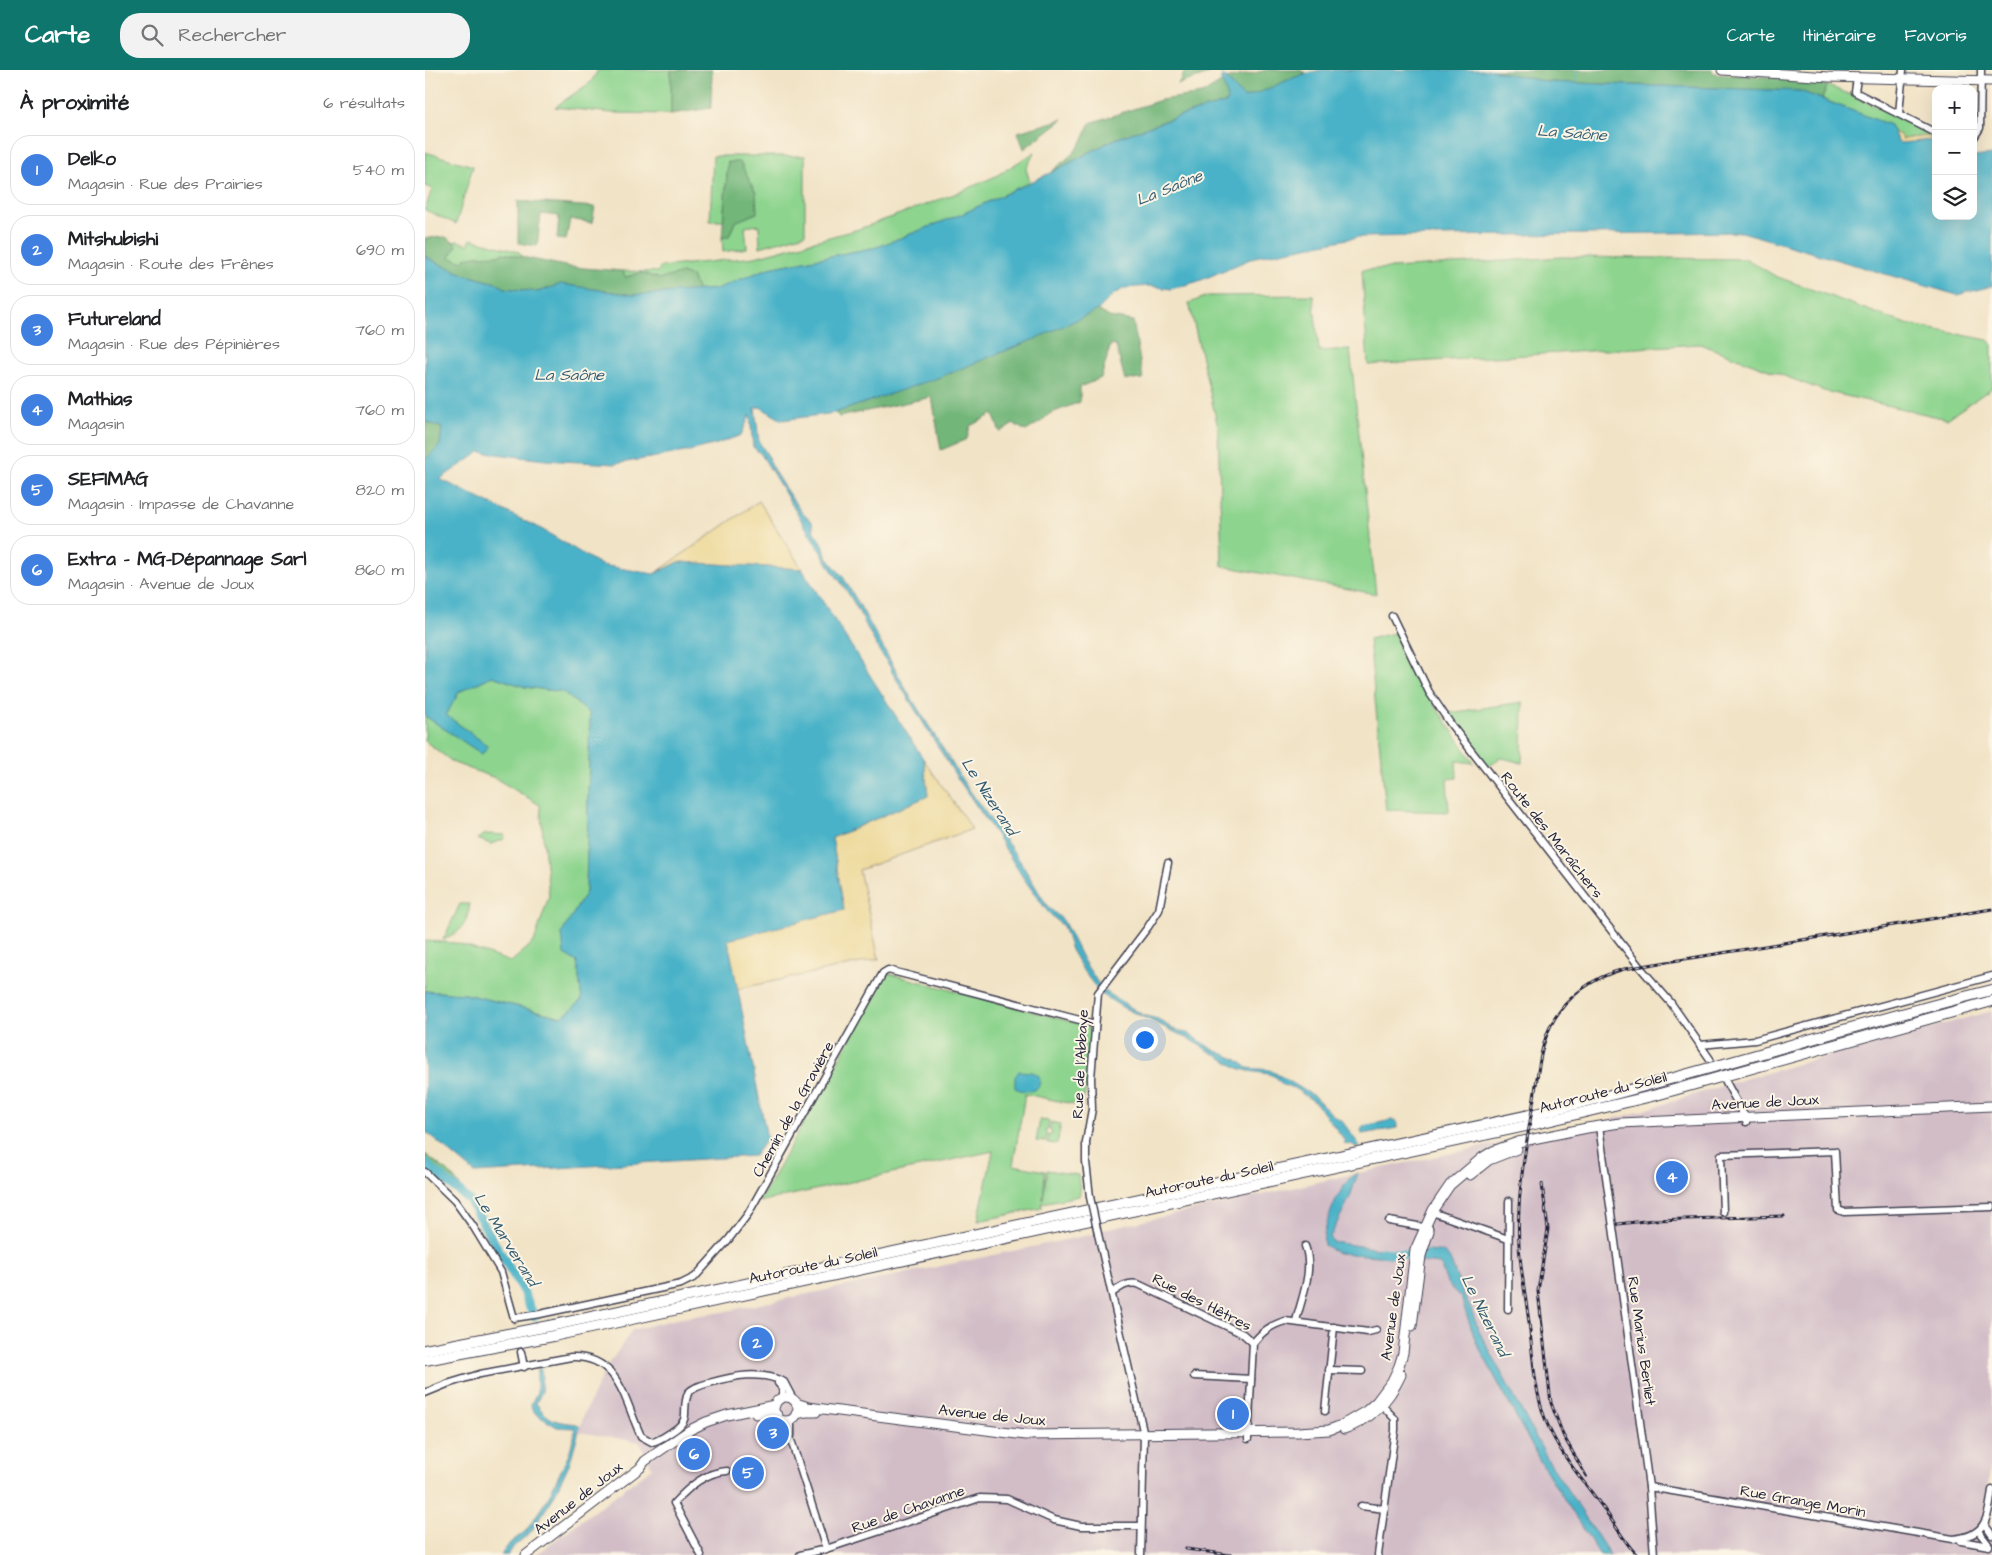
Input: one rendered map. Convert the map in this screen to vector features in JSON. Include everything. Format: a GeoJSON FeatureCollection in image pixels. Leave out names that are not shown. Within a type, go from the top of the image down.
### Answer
{"type":"FeatureCollection","features":[{"type":"Feature","properties":{"kind":"highway","name":"Autoroute du Soleil"},"geometry":{"type":"LineString","coordinates":[[425,1350],[559,1324],[1539,1113],[1657,1083],[1992,990]]}},
{"type":"Feature","properties":{"kind":"highway","name":"Autoroute du Soleil"},"geometry":{"type":"LineString","coordinates":[[425,1360],[553,1336],[1539,1124],[1656,1095],[1992,1000]]}},
{"type":"Feature","properties":{"kind":"main road"},"geometry":{"type":"LineString","coordinates":[[1722,70],[1857,78],[1903,74],[1992,81]]}},
{"type":"Feature","properties":{"kind":"main road","name":"Avenue de Joux"},"geometry":{"type":"LineString","coordinates":[[639,1468],[646,1466],[706,1427],[757,1414],[794,1417],[811,1412],[1024,1440],[1314,1436],[1338,1431],[1359,1424],[1379,1403],[1395,1390],[1408,1357],[1419,1250],[1427,1228],[1449,1185],[1493,1151],[1518,1142],[1600,1128],[1992,1106]]}},
{"type":"Feature","properties":{"kind":"main road","name":"Avenue de Joux"},"geometry":{"type":"LineString","coordinates":[[1745,1119],[1992,1112]]}},
{"type":"Feature","properties":{"kind":"main road","name":"Avenue de Joux"},"geometry":{"type":"LineString","coordinates":[[528,1553],[639,1468],[645,1461],[690,1430],[727,1415],[787,1397],[808,1407],[1008,1434],[1144,1437]]}},
{"type":"Feature","properties":{"kind":"main road"},"geometry":{"type":"LineString","coordinates":[[778,1401],[779,1417]]}},
{"type":"Feature","properties":{"kind":"main road"},"geometry":{"type":"LineString","coordinates":[[794,1417],[795,1401]]}},
{"type":"Feature","properties":{"kind":"street"},"geometry":{"type":"LineString","coordinates":[[1977,133],[1980,128],[1979,80],[1981,70]]}},
{"type":"Feature","properties":{"kind":"street"},"geometry":{"type":"LineString","coordinates":[[1899,114],[1903,74]]}},
{"type":"Feature","properties":{"kind":"street"},"geometry":{"type":"LineString","coordinates":[[1857,78],[1855,92],[1932,131]]}},
{"type":"Feature","properties":{"kind":"street","name":"Route des Maraîchers"},"geometry":{"type":"LineString","coordinates":[[1392,616],[1421,680],[1452,726],[1639,966],[1671,1003],[1710,1059]]}},
{"type":"Feature","properties":{"kind":"street","name":"Rue de l'Abbaye"},"geometry":{"type":"LineString","coordinates":[[1112,1293],[1090,1197],[1086,1162],[1086,1142],[1092,1109],[1091,1078],[1097,993],[1159,910],[1168,863]]}},
{"type":"Feature","properties":{"kind":"street","name":"Chemin de la Gravière"},"geometry":{"type":"LineString","coordinates":[[425,1172],[455,1201],[473,1226],[501,1272],[514,1318],[669,1288],[695,1277],[729,1239],[748,1214],[883,973],[888,970],[1095,1024]]}},
{"type":"Feature","properties":{"kind":"street"},"geometry":{"type":"LineString","coordinates":[[1700,1045],[1755,1040],[1992,976]]}},
{"type":"Feature","properties":{"kind":"street"},"geometry":{"type":"LineString","coordinates":[[1726,1082],[1745,1119]]}},
{"type":"Feature","properties":{"kind":"street","name":"Rue Marius Berliet"},"geometry":{"type":"LineString","coordinates":[[1600,1128],[1649,1487],[1655,1555]]}},
{"type":"Feature","properties":{"kind":"street"},"geometry":{"type":"LineString","coordinates":[[1723,1212],[1721,1155],[1835,1151],[1838,1210],[1844,1212],[1992,1207]]}},
{"type":"Feature","properties":{"kind":"street"},"geometry":{"type":"LineString","coordinates":[[1508,1309],[1509,1201]]}},
{"type":"Feature","properties":{"kind":"street"},"geometry":{"type":"LineString","coordinates":[[1434,1213],[1508,1239]]}},
{"type":"Feature","properties":{"kind":"street"},"geometry":{"type":"LineString","coordinates":[[1389,1221],[1427,1228]]}},
{"type":"Feature","properties":{"kind":"street"},"geometry":{"type":"LineString","coordinates":[[1296,1321],[1307,1274],[1309,1256],[1305,1246]]}},
{"type":"Feature","properties":{"kind":"street","name":"Rue des Hêtres"},"geometry":{"type":"LineString","coordinates":[[1112,1293],[1124,1285],[1138,1284],[1243,1334],[1253,1343]]}},
{"type":"Feature","properties":{"kind":"street"},"geometry":{"type":"LineString","coordinates":[[1112,1293],[1144,1437],[1141,1555]]}},
{"type":"Feature","properties":{"kind":"street"},"geometry":{"type":"LineString","coordinates":[[1248,1436],[1253,1343],[1262,1331],[1274,1324],[1285,1321],[1369,1332],[1376,1330]]}},
{"type":"Feature","properties":{"kind":"street"},"geometry":{"type":"LineString","coordinates":[[1325,1411],[1334,1327]]}},
{"type":"Feature","properties":{"kind":"street"},"geometry":{"type":"LineString","coordinates":[[521,1352],[524,1366]]}},
{"type":"Feature","properties":{"kind":"street"},"geometry":{"type":"LineString","coordinates":[[425,1393],[480,1374],[571,1357],[582,1358],[606,1367],[622,1386],[641,1436],[652,1442],[682,1425],[685,1418],[687,1396],[694,1388],[739,1375],[753,1375],[784,1382],[795,1401]]}},
{"type":"Feature","properties":{"kind":"street"},"geometry":{"type":"LineString","coordinates":[[1329,1370],[1362,1371]]}},
{"type":"Feature","properties":{"kind":"street"},"geometry":{"type":"LineString","coordinates":[[1194,1376],[1251,1379]]}},
{"type":"Feature","properties":{"kind":"street"},"geometry":{"type":"LineString","coordinates":[[773,1379],[782,1388],[778,1401]]}},
{"type":"Feature","properties":{"kind":"street"},"geometry":{"type":"LineString","coordinates":[[1379,1403],[1395,1419],[1379,1555]]}},
{"type":"Feature","properties":{"kind":"street"},"geometry":{"type":"LineString","coordinates":[[779,1417],[791,1442],[825,1549]]}},
{"type":"Feature","properties":{"kind":"street"},"geometry":{"type":"LineString","coordinates":[[791,1442],[794,1417]]}},
{"type":"Feature","properties":{"kind":"street"},"geometry":{"type":"LineString","coordinates":[[701,1555],[674,1503],[693,1484],[716,1471],[727,1471]]}},
{"type":"Feature","properties":{"kind":"street","name":"Rue Grange Morin"},"geometry":{"type":"LineString","coordinates":[[1649,1487],[1991,1545]]}},
{"type":"Feature","properties":{"kind":"street"},"geometry":{"type":"LineString","coordinates":[[1978,1531],[1985,1525],[1992,1490]]}},
{"type":"Feature","properties":{"kind":"street","name":"Rue de Chavanne"},"geometry":{"type":"LineString","coordinates":[[800,1555],[825,1549],[981,1498],[1007,1499],[1054,1520],[1081,1526],[1141,1526]]}},
{"type":"Feature","properties":{"kind":"street"},"geometry":{"type":"LineString","coordinates":[[1361,1506],[1385,1509]]}},
{"type":"Feature","properties":{"kind":"street"},"geometry":{"type":"LineString","coordinates":[[1985,1525],[1992,1535]]}},
{"type":"Feature","properties":{"kind":"street","name":"Rue Grange Morin"},"geometry":{"type":"LineString","coordinates":[[1953,1539],[1967,1538],[1978,1531],[1991,1545]]}},
{"type":"Feature","properties":{"kind":"shaded area"},"geometry":{"type":"Polygon","coordinates":[[[1992,1011],[1992,1454],[1984,1515],[1992,1531],[1992,1555],[535,1555],[652,1468],[640,1442],[579,1432],[584,1414],[605,1370],[632,1330],[676,1319],[722,1312],[1094,1234],[1104,1230],[1354,1174],[1622,1117],[1744,1079],[1992,1011]]]}},
{"type":"Feature","properties":{"kind":"green space"},"geometry":{"type":"Polygon","coordinates":[[[598,70],[671,70],[671,114],[612,113],[555,107],[591,82],[598,70]]]}},
{"type":"Feature","properties":{"kind":"green space"},"geometry":{"type":"Polygon","coordinates":[[[671,70],[712,70],[711,108],[671,114],[671,70]]]}},
{"type":"Feature","properties":{"kind":"green space"},"geometry":{"type":"Polygon","coordinates":[[[1186,70],[1209,70],[1209,74],[1178,84],[1186,70]]]}},
{"type":"Feature","properties":{"kind":"green space"},"geometry":{"type":"Polygon","coordinates":[[[1268,70],[1299,70],[1306,73],[1261,93],[1176,117],[1115,139],[1050,173],[1079,146],[1090,123],[1161,100],[1202,94],[1226,79],[1268,70]]]}},
{"type":"Feature","properties":{"kind":"green space"},"geometry":{"type":"Polygon","coordinates":[[[1491,70],[1712,70],[1713,73],[1818,81],[1827,86],[1822,99],[1800,91],[1547,82],[1491,70]]]}},
{"type":"Feature","properties":{"kind":"green space"},"geometry":{"type":"Polygon","coordinates":[[[1827,86],[1881,109],[1932,136],[1932,139],[1927,136],[1902,139],[1899,134],[1894,133],[1890,125],[1822,99],[1827,86]]]}},
{"type":"Feature","properties":{"kind":"green space"},"geometry":{"type":"Polygon","coordinates":[[[1063,119],[1024,149],[1018,132],[1063,119]]]}},
{"type":"Feature","properties":{"kind":"green space"},"geometry":{"type":"Polygon","coordinates":[[[425,152],[473,166],[456,224],[425,210],[432,189],[425,186],[425,152]]]}},
{"type":"Feature","properties":{"kind":"green space"},"geometry":{"type":"Polygon","coordinates":[[[1035,152],[1026,169],[1030,182],[962,214],[877,247],[769,268],[716,289],[698,291],[692,278],[661,279],[641,273],[625,277],[623,271],[658,272],[660,267],[755,257],[859,229],[960,192],[996,176],[1035,152]]]}},
{"type":"Feature","properties":{"kind":"green space"},"geometry":{"type":"Polygon","coordinates":[[[713,156],[805,156],[805,234],[760,247],[759,225],[745,227],[747,248],[723,252],[722,238],[729,236],[735,222],[728,162],[723,221],[710,221],[713,156]]]}},
{"type":"Feature","properties":{"kind":"green space"},"geometry":{"type":"Polygon","coordinates":[[[728,162],[740,162],[756,193],[757,213],[735,222],[729,236],[722,238],[728,162]]]}},
{"type":"Feature","properties":{"kind":"green space"},"geometry":{"type":"Polygon","coordinates":[[[518,201],[595,207],[592,223],[570,219],[566,240],[557,239],[559,216],[541,214],[537,246],[518,243],[518,201]]]}},
{"type":"Feature","properties":{"kind":"green space"},"geometry":{"type":"Polygon","coordinates":[[[446,237],[457,245],[450,257],[464,262],[465,258],[500,255],[503,253],[570,267],[623,271],[625,277],[641,273],[661,279],[682,273],[692,277],[698,291],[633,295],[561,285],[538,292],[505,288],[496,283],[466,275],[425,256],[425,238],[446,237]]]}},
{"type":"Feature","properties":{"kind":"green space"},"geometry":{"type":"Polygon","coordinates":[[[471,239],[519,252],[523,258],[503,253],[500,255],[476,256],[464,262],[451,259],[450,257],[457,245],[452,242],[458,241],[468,245],[471,239]]]}},
{"type":"Feature","properties":{"kind":"green space"},"geometry":{"type":"Polygon","coordinates":[[[1563,257],[1747,259],[1775,276],[1906,324],[1988,340],[1992,345],[1992,388],[1947,419],[1824,391],[1700,344],[1368,365],[1362,270],[1563,257]]]}},
{"type":"Feature","properties":{"kind":"green space"},"geometry":{"type":"Polygon","coordinates":[[[1313,295],[1319,351],[1350,349],[1376,594],[1222,566],[1218,427],[1189,303],[1208,296],[1313,295]]]}},
{"type":"Feature","properties":{"kind":"green space"},"geometry":{"type":"Polygon","coordinates":[[[1098,310],[1109,317],[1133,321],[1143,379],[1125,380],[1116,346],[1111,344],[1101,378],[1080,387],[1080,402],[1049,414],[1026,431],[1014,424],[1000,432],[993,414],[970,426],[967,439],[941,450],[932,397],[839,417],[835,413],[968,365],[1098,310]]]}},
{"type":"Feature","properties":{"kind":"green space"},"geometry":{"type":"Polygon","coordinates":[[[425,421],[442,428],[440,445],[425,460],[425,421]]]}},
{"type":"Feature","properties":{"kind":"green space"},"geometry":{"type":"Polygon","coordinates":[[[1394,633],[1426,692],[1474,763],[1456,761],[1457,778],[1447,779],[1449,812],[1386,810],[1369,639],[1394,633]]]}},
{"type":"Feature","properties":{"kind":"green space"},"geometry":{"type":"Polygon","coordinates":[[[492,676],[525,687],[563,692],[590,714],[586,892],[562,933],[577,962],[582,1000],[563,1017],[465,994],[425,991],[425,941],[456,943],[511,962],[534,942],[549,896],[540,805],[495,778],[454,763],[425,741],[425,716],[482,754],[488,746],[446,715],[459,692],[492,676]]]}},
{"type":"Feature","properties":{"kind":"green space"},"geometry":{"type":"Polygon","coordinates":[[[1523,702],[1522,763],[1499,757],[1497,761],[1486,768],[1449,713],[1523,702]]]}},
{"type":"Feature","properties":{"kind":"green space"},"geometry":{"type":"Polygon","coordinates":[[[486,834],[505,835],[504,839],[491,844],[477,839],[486,834]]]}},
{"type":"Feature","properties":{"kind":"green space"},"geometry":{"type":"Polygon","coordinates":[[[460,904],[470,904],[465,922],[455,934],[443,940],[460,904]]]}},
{"type":"Feature","properties":{"kind":"green space"},"geometry":{"type":"Polygon","coordinates":[[[887,973],[1087,1026],[1092,1034],[1088,1078],[1082,1106],[1025,1094],[1013,1165],[1045,1171],[1043,1200],[1047,1170],[1078,1175],[1079,1196],[1042,1203],[1042,1208],[978,1221],[993,1151],[759,1202],[887,973]]]}},
{"type":"Feature","properties":{"kind":"green space"},"geometry":{"type":"Polygon","coordinates":[[[1040,1120],[1049,1121],[1048,1129],[1045,1131],[1047,1135],[1045,1142],[1036,1141],[1040,1120]]]}},
{"type":"Feature","properties":{"kind":"green space"},"geometry":{"type":"Polygon","coordinates":[[[1051,1122],[1061,1124],[1057,1144],[1047,1143],[1049,1135],[1052,1133],[1050,1129],[1051,1122]]]}},
{"type":"Feature","properties":{"kind":"green space"},"geometry":{"type":"Polygon","coordinates":[[[425,1154],[450,1173],[462,1189],[443,1184],[425,1170],[425,1154]]]}},
{"type":"Feature","properties":{"kind":"sand"},"geometry":{"type":"Polygon","coordinates":[[[1894,133],[1899,134],[1902,139],[1927,136],[1932,139],[1900,143],[1894,133]]]}},
{"type":"Feature","properties":{"kind":"sand"},"geometry":{"type":"Polygon","coordinates":[[[759,501],[802,569],[679,562],[654,574],[759,501]]]}},
{"type":"Feature","properties":{"kind":"sand"},"geometry":{"type":"Polygon","coordinates":[[[924,760],[972,829],[859,870],[879,959],[737,989],[728,939],[844,910],[832,838],[928,796],[924,760]]]}},
{"type":"Feature","properties":{"kind":"water","name":"La Saône"},"geometry":{"type":"Polygon","coordinates":[[[1323,70],[1491,70],[1547,82],[1800,91],[1890,125],[1900,143],[1932,140],[1932,220],[1977,220],[1977,157],[1992,155],[1992,286],[1957,295],[1742,232],[1358,237],[1255,257],[1199,281],[1171,289],[1150,286],[1125,288],[1114,294],[1098,310],[1035,339],[940,377],[835,413],[782,420],[760,407],[755,408],[759,442],[768,456],[774,471],[802,513],[812,522],[814,532],[823,545],[826,556],[843,577],[907,691],[965,784],[1018,858],[1048,907],[1063,920],[1083,960],[1100,986],[1098,990],[1084,972],[1071,950],[1063,926],[1048,912],[1024,879],[956,776],[880,652],[847,591],[833,572],[761,454],[753,447],[750,415],[741,435],[717,444],[685,452],[615,464],[545,460],[480,452],[440,479],[543,530],[601,565],[654,574],[679,562],[802,569],[924,760],[928,796],[832,838],[844,910],[728,940],[767,1138],[754,1156],[475,1173],[425,1131],[425,991],[465,994],[562,1017],[582,1000],[577,962],[564,954],[562,933],[586,892],[590,714],[563,692],[525,687],[492,676],[459,692],[446,715],[488,746],[482,754],[425,716],[425,460],[440,445],[442,428],[425,421],[425,256],[466,275],[496,283],[505,288],[538,292],[561,284],[633,295],[716,289],[769,268],[877,247],[962,214],[1050,173],[1115,139],[1176,117],[1228,102],[1226,91],[1220,78],[1225,77],[1244,98],[1323,70]]]}},
{"type":"Feature","properties":{"kind":"water"},"geometry":{"type":"Polygon","coordinates":[[[1103,990],[1143,1015],[1158,1019],[1173,1029],[1187,1033],[1214,1050],[1236,1059],[1248,1068],[1270,1070],[1299,1087],[1315,1097],[1342,1121],[1360,1146],[1356,1147],[1344,1143],[1344,1139],[1315,1102],[1294,1088],[1283,1085],[1276,1077],[1238,1068],[1189,1039],[1122,1007],[1100,993],[1103,990]]]}},
{"type":"Feature","properties":{"kind":"water"},"geometry":{"type":"Polygon","coordinates":[[[1019,1071],[1031,1072],[1039,1076],[1039,1086],[1028,1091],[1015,1088],[1015,1077],[1019,1071]]]}},
{"type":"Feature","properties":{"kind":"water"},"geometry":{"type":"Polygon","coordinates":[[[1392,1120],[1397,1122],[1397,1128],[1362,1134],[1361,1129],[1363,1126],[1392,1120]]]}},
{"type":"Feature","properties":{"kind":"water"},"geometry":{"type":"Polygon","coordinates":[[[1358,1173],[1350,1197],[1330,1237],[1333,1242],[1392,1251],[1391,1257],[1338,1253],[1324,1245],[1326,1228],[1334,1204],[1346,1183],[1352,1176],[1358,1173]]]}},
{"type":"Feature","properties":{"kind":"water"},"geometry":{"type":"Polygon","coordinates":[[[1428,1250],[1444,1252],[1450,1260],[1459,1282],[1458,1285],[1471,1309],[1479,1331],[1548,1460],[1610,1555],[1600,1555],[1541,1463],[1476,1342],[1461,1298],[1447,1283],[1440,1264],[1421,1262],[1422,1253],[1428,1250]]]}},
{"type":"Feature","properties":{"kind":"water"},"geometry":{"type":"Polygon","coordinates":[[[539,1367],[542,1373],[542,1391],[536,1403],[540,1409],[553,1420],[577,1424],[580,1427],[570,1462],[553,1498],[530,1533],[514,1546],[508,1555],[501,1555],[510,1543],[526,1531],[548,1498],[569,1454],[575,1431],[574,1428],[557,1427],[537,1415],[532,1409],[531,1404],[537,1392],[537,1371],[539,1367]]]}},
{"type":"Feature","properties":{"kind":"waterway"},"geometry":{"type":"LineString","coordinates":[[1221,70],[1222,79]]}},
{"type":"Feature","properties":{"kind":"waterway"},"geometry":{"type":"LineString","coordinates":[[1575,83],[1577,70]]}},
{"type":"Feature","properties":{"kind":"waterway","name":"Le Marverand"},"geometry":{"type":"LineString","coordinates":[[425,1163],[469,1200],[523,1291],[534,1316]]}},
{"type":"Feature","properties":{"kind":"waterway","name":"Le Nizerand"},"geometry":{"type":"LineString","coordinates":[[1382,1252],[1421,1256]]}},
{"type":"Feature","properties":{"kind":"tunnel"},"geometry":{"type":"LineString","coordinates":[[514,1318],[521,1352]]}},
{"type":"Feature","properties":{"kind":"railway"},"geometry":{"type":"LineString","coordinates":[[1637,1555],[1624,1540],[1558,1446],[1542,1410],[1535,1377],[1518,1227],[1522,1171],[1538,1070],[1544,1042],[1551,1025],[1565,1005],[1582,989],[1602,977],[1624,969],[1992,909]]}},
{"type":"Feature","properties":{"kind":"railway"},"geometry":{"type":"LineString","coordinates":[[1542,1184],[1548,1229],[1538,1291],[1551,1403],[1563,1435],[1586,1476]]}},
{"type":"Feature","properties":{"kind":"railway"},"geometry":{"type":"LineString","coordinates":[[1618,1224],[1654,1220],[1784,1216]]}},
{"type":"Feature","properties":{"kind":"railway"},"geometry":{"type":"LineString","coordinates":[[1186,1549],[1231,1555]]}},
{"type":"Feature","properties":{"kind":"place","name":"Mathias"},"geometry":{"type":"Point","coordinates":[1672,1177]}},
{"type":"Feature","properties":{"kind":"place","name":"Mitshubishi"},"geometry":{"type":"Point","coordinates":[757,1343]}},
{"type":"Feature","properties":{"kind":"place","name":"Delko"},"geometry":{"type":"Point","coordinates":[1233,1414]}},
{"type":"Feature","properties":{"kind":"place","name":"Futureland"},"geometry":{"type":"Point","coordinates":[773,1433]}},
{"type":"Feature","properties":{"kind":"place","name":"Extra - MG-Dépannage Sarl"},"geometry":{"type":"Point","coordinates":[694,1454]}},
{"type":"Feature","properties":{"kind":"place","name":"SEFIMAG"},"geometry":{"type":"Point","coordinates":[748,1473]}}]}
